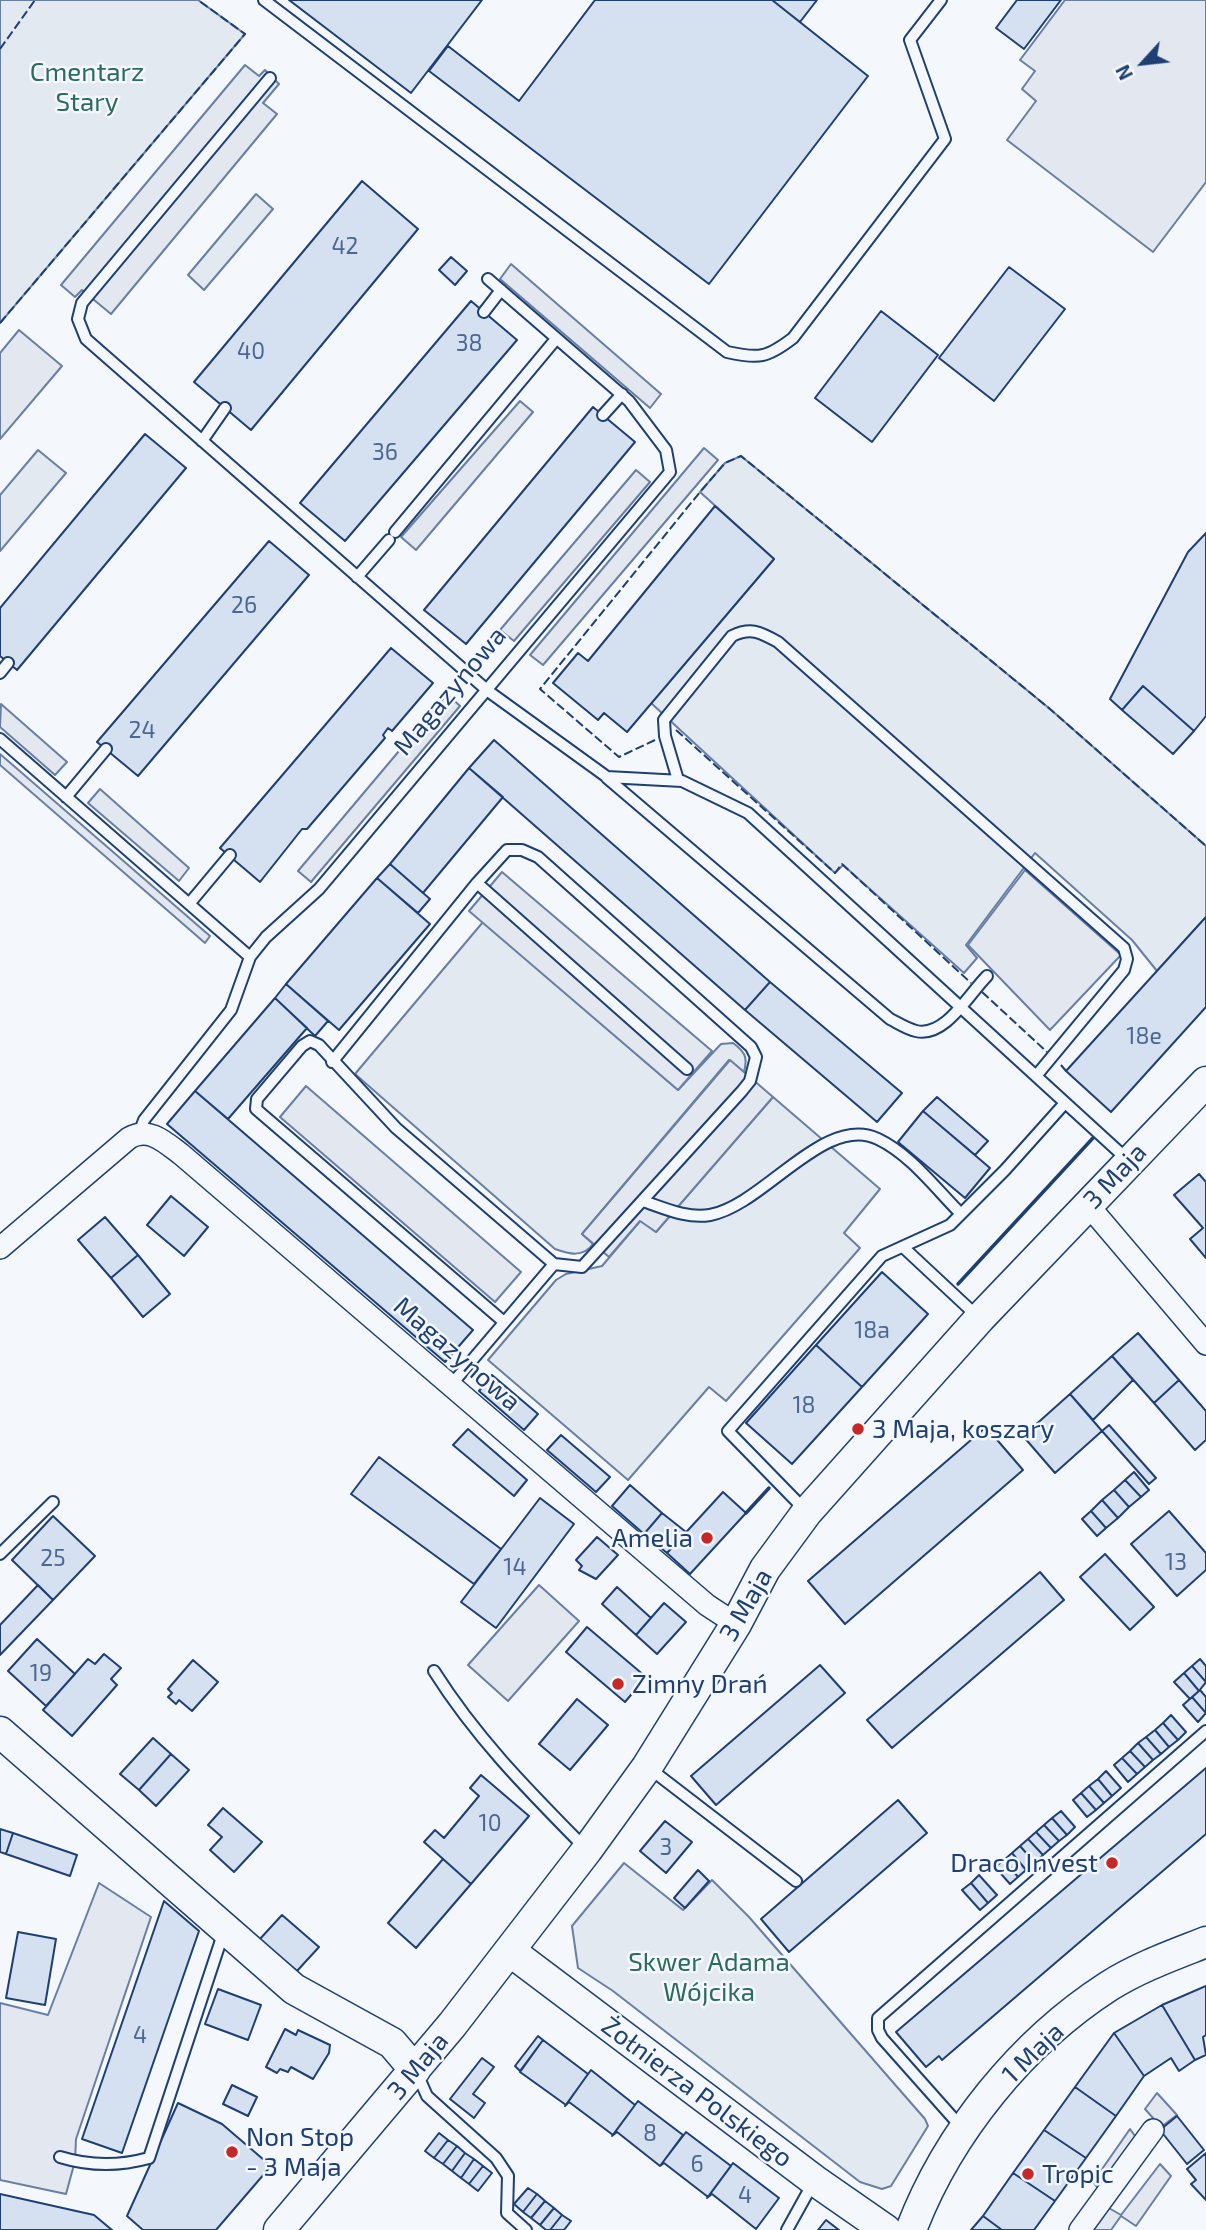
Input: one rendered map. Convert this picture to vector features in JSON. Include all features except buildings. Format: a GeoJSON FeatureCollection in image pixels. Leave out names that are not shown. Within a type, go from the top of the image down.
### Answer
{"type":"FeatureCollection","features":[{"type":"Feature","properties":{"kind":"street","name":"3 Maja"},"geometry":{"type":"LineString","coordinates":[[279,2230],[415,2070],[586,1850],[647,1767],[736,1624],[765,1569],[807,1512],[981,1318],[1206,1082]]}},
{"type":"Feature","properties":{"kind":"street","name":"Magazynowa"},"geometry":{"type":"LineString","coordinates":[[0,1248],[129,1138],[139,1133],[161,1139],[697,1596],[736,1624]]}},
{"type":"Feature","properties":{"kind":"street"},"geometry":{"type":"LineString","coordinates":[[1088,1205],[1206,1344]]}},
{"type":"Feature","properties":{"kind":"street"},"geometry":{"type":"LineString","coordinates":[[0,1732],[224,1931],[294,1989],[393,2043],[415,2070]]}},
{"type":"Feature","properties":{"kind":"street","name":"1 Maja"},"geometry":{"type":"LineString","coordinates":[[918,2227],[934,2178],[965,2130],[1010,2070],[1082,2006],[1122,1980],[1206,1942]]}},
{"type":"Feature","properties":{"kind":"street","name":"Żołnierza Polskiego"},"geometry":{"type":"LineString","coordinates":[[510,1951],[814,2180],[886,2230]]}},
{"type":"Feature","properties":{"kind":"street"},"geometry":{"type":"LineString","coordinates":[[1080,2230],[1153,2130]]}},
{"type":"Feature","properties":{"kind":"lane"},"geometry":{"type":"LineString","coordinates":[[264,0],[727,352],[753,358],[773,354],[793,338],[945,139],[911,40],[942,0]]}},
{"type":"Feature","properties":{"kind":"lane"},"geometry":{"type":"LineString","coordinates":[[270,78],[82,303],[78,312],[81,331],[86,339],[488,691],[607,777],[890,1020],[918,1031],[946,1022],[986,976]]}},
{"type":"Feature","properties":{"kind":"lane"},"geometry":{"type":"LineString","coordinates":[[488,279],[622,394],[603,415]]}},
{"type":"Feature","properties":{"kind":"lane"},"geometry":{"type":"LineString","coordinates":[[484,312],[501,290]]}},
{"type":"Feature","properties":{"kind":"lane"},"geometry":{"type":"LineString","coordinates":[[357,577],[556,339]]}},
{"type":"Feature","properties":{"kind":"lane","name":"Magazynowa"},"geometry":{"type":"LineString","coordinates":[[139,1133],[144,1120],[231,1010],[250,957],[266,937],[320,889],[488,691],[601,552],[667,477],[671,463],[666,450],[650,425],[622,394]]}},
{"type":"Feature","properties":{"kind":"lane"},"geometry":{"type":"LineString","coordinates":[[202,441],[225,408]]}},
{"type":"Feature","properties":{"kind":"lane"},"geometry":{"type":"LineString","coordinates":[[678,780],[665,736],[664,720],[732,636],[746,630],[758,631],[778,642],[1124,948],[1128,959],[1124,970],[1036,1076]]}},
{"type":"Feature","properties":{"kind":"lane"},"geometry":{"type":"LineString","coordinates":[[0,673],[8,663]]}},
{"type":"Feature","properties":{"kind":"lane"},"geometry":{"type":"LineString","coordinates":[[0,740],[250,957]]}},
{"type":"Feature","properties":{"kind":"lane"},"geometry":{"type":"LineString","coordinates":[[66,797],[106,749]]}},
{"type":"Feature","properties":{"kind":"lane"},"geometry":{"type":"LineString","coordinates":[[607,777],[678,780],[748,813],[1129,1161]]}},
{"type":"Feature","properties":{"kind":"lane"},"geometry":{"type":"LineString","coordinates":[[332,1062],[477,883],[507,850],[522,850],[538,857],[751,1047],[756,1057],[754,1069],[743,1091],[582,1267],[554,1264],[396,1128],[332,1062],[319,1045],[310,1041],[302,1046],[257,1099],[256,1110],[504,1322]]}},
{"type":"Feature","properties":{"kind":"lane"},"geometry":{"type":"LineString","coordinates":[[189,904],[230,855]]}},
{"type":"Feature","properties":{"kind":"lane"},"geometry":{"type":"LineString","coordinates":[[477,883],[687,1069]]}},
{"type":"Feature","properties":{"kind":"lane"},"geometry":{"type":"LineString","coordinates":[[807,1512],[729,1431],[882,1256],[950,1225],[1005,1170],[1065,1103]]}},
{"type":"Feature","properties":{"kind":"lane"},"geometry":{"type":"LineString","coordinates":[[643,1201],[678,1213],[709,1215],[740,1205],[815,1149],[848,1135],[877,1138],[909,1162],[961,1214]]}},
{"type":"Feature","properties":{"kind":"lane"},"geometry":{"type":"LineString","coordinates":[[903,1247],[981,1318]]}},
{"type":"Feature","properties":{"kind":"lane"},"geometry":{"type":"LineString","coordinates":[[451,1385],[554,1264]]}},
{"type":"Feature","properties":{"kind":"lane"},"geometry":{"type":"LineString","coordinates":[[0,1554],[52,1502]]}},
{"type":"Feature","properties":{"kind":"lane"},"geometry":{"type":"LineString","coordinates":[[434,1671],[464,1719],[492,1753],[586,1850]]}},
{"type":"Feature","properties":{"kind":"lane"},"geometry":{"type":"LineString","coordinates":[[965,2130],[882,2038],[878,2030],[878,2018],[1206,1731]]}},
{"type":"Feature","properties":{"kind":"lane"},"geometry":{"type":"LineString","coordinates":[[647,1767],[796,1881]]}},
{"type":"Feature","properties":{"kind":"lane"},"geometry":{"type":"LineString","coordinates":[[60,2157],[75,2161],[125,2165],[149,2158],[224,1931]]}},
{"type":"Feature","properties":{"kind":"lane"},"geometry":{"type":"LineString","coordinates":[[415,2070],[427,2096],[496,2158],[508,2176],[507,2213],[526,2230]]}},
{"type":"Feature","properties":{"kind":"lane"},"geometry":{"type":"LineString","coordinates":[[788,2230],[814,2180]]}},
{"type":"Feature","properties":{"kind":"green space","name":"Cmentarz Stary"},"geometry":{"type":"Polygon","coordinates":[[[0,0],[198,0],[245,34],[0,323],[0,0]]]}},
{"type":"Feature","properties":{"kind":"green space"},"geometry":{"type":"Polygon","coordinates":[[[256,194],[273,209],[204,290],[188,275],[256,194]]]}},
{"type":"Feature","properties":{"kind":"green space"},"geometry":{"type":"Polygon","coordinates":[[[38,450],[66,473],[0,551],[0,495],[38,450]]]}},
{"type":"Feature","properties":{"kind":"green space"},"geometry":{"type":"Polygon","coordinates":[[[741,456],[1050,709],[1206,846],[1206,917],[1157,971],[1132,940],[1035,853],[966,945],[977,958],[964,973],[843,865],[835,873],[651,703],[774,559],[700,492],[725,463],[741,456]]]}},
{"type":"Feature","properties":{"kind":"green space"},"geometry":{"type":"Polygon","coordinates":[[[483,922],[678,1090],[721,1044],[733,1043],[744,1055],[744,1072],[729,1060],[582,1234],[593,1244],[580,1253],[555,1249],[355,1074],[483,922]]]}},
{"type":"Feature","properties":{"kind":"green space"},"geometry":{"type":"Polygon","coordinates":[[[773,1097],[880,1189],[844,1233],[860,1248],[726,1401],[709,1387],[628,1480],[488,1360],[556,1280],[566,1274],[602,1266],[641,1220],[656,1232],[773,1097]]]}},
{"type":"Feature","properties":{"kind":"green space","name":"Skwer Adama Wójcika"},"geometry":{"type":"Polygon","coordinates":[[[624,1863],[683,1910],[712,1880],[749,1917],[925,2119],[928,2126],[891,2186],[882,2189],[860,2182],[613,1991],[578,1968],[572,1926],[624,1863]]]}},
{"type":"Feature","properties":{"kind":"shaded area"},"geometry":{"type":"Polygon","coordinates":[[[1065,0],[1206,0],[1206,182],[1153,252],[1007,140],[1036,101],[1022,89],[1035,71],[1020,60],[1065,0]]]}},
{"type":"Feature","properties":{"kind":"shaded area"},"geometry":{"type":"Polygon","coordinates":[[[245,65],[259,76],[265,70],[279,84],[263,103],[277,114],[111,314],[82,290],[75,297],[61,285],[245,65]]]}},
{"type":"Feature","properties":{"kind":"shaded area"},"geometry":{"type":"Polygon","coordinates":[[[511,264],[661,394],[650,408],[500,279],[511,264]]]}},
{"type":"Feature","properties":{"kind":"shaded area"},"geometry":{"type":"Polygon","coordinates":[[[19,330],[62,366],[0,439],[0,353],[19,330]]]}},
{"type":"Feature","properties":{"kind":"shaded area"},"geometry":{"type":"Polygon","coordinates":[[[520,401],[533,412],[416,550],[401,537],[520,401]]]}},
{"type":"Feature","properties":{"kind":"shaded area"},"geometry":{"type":"Polygon","coordinates":[[[704,448],[718,460],[543,665],[530,655],[704,448]]]}},
{"type":"Feature","properties":{"kind":"shaded area"},"geometry":{"type":"Polygon","coordinates":[[[636,470],[650,482],[514,641],[500,630],[636,470]]]}},
{"type":"Feature","properties":{"kind":"shaded area"},"geometry":{"type":"Polygon","coordinates":[[[447,694],[460,706],[311,882],[298,871],[447,694]]]}},
{"type":"Feature","properties":{"kind":"shaded area"},"geometry":{"type":"Polygon","coordinates":[[[1,704],[67,762],[55,775],[0,727],[1,704]]]}},
{"type":"Feature","properties":{"kind":"shaded area"},"geometry":{"type":"Polygon","coordinates":[[[0,754],[210,936],[205,943],[0,765],[0,754]]]}},
{"type":"Feature","properties":{"kind":"shaded area"},"geometry":{"type":"Polygon","coordinates":[[[100,789],[189,868],[179,881],[88,803],[100,789]]]}},
{"type":"Feature","properties":{"kind":"shaded area"},"geometry":{"type":"Polygon","coordinates":[[[1025,870],[1121,955],[1050,1030],[968,945],[1025,870]]]}},
{"type":"Feature","properties":{"kind":"shaded area"},"geometry":{"type":"Polygon","coordinates":[[[502,872],[712,1051],[678,1090],[469,911],[502,872]]]}},
{"type":"Feature","properties":{"kind":"shaded area"},"geometry":{"type":"Polygon","coordinates":[[[730,1060],[773,1097],[656,1232],[640,1221],[609,1257],[582,1234],[730,1060]]]}},
{"type":"Feature","properties":{"kind":"shaded area"},"geometry":{"type":"Polygon","coordinates":[[[306,1086],[521,1272],[495,1302],[280,1117],[306,1086]]]}},
{"type":"Feature","properties":{"kind":"shaded area"},"geometry":{"type":"Polygon","coordinates":[[[539,1585],[579,1621],[508,1701],[468,1665],[539,1585]]]}},
{"type":"Feature","properties":{"kind":"shaded area"},"geometry":{"type":"Polygon","coordinates":[[[99,1883],[151,1917],[76,2139],[75,2161],[66,2194],[0,2180],[0,2003],[48,2015],[99,1883]]]}},
{"type":"Feature","properties":{"kind":"shaded area"},"geometry":{"type":"Polygon","coordinates":[[[1157,2093],[1177,2115],[1161,2127],[1145,2109],[1157,2093]]]}},
{"type":"Feature","properties":{"kind":"shaded area"},"geometry":{"type":"Polygon","coordinates":[[[1130,2129],[1140,2143],[1103,2195],[1093,2182],[1130,2129]]]}},
{"type":"Feature","properties":{"kind":"shaded area"},"geometry":{"type":"Polygon","coordinates":[[[1160,2164],[1171,2176],[1136,2226],[1121,2216],[1111,2230],[1090,2230],[1107,2207],[1121,2215],[1160,2164]]]}},
{"type":"Feature","properties":{"kind":"fence"},"geometry":{"type":"LineString","coordinates":[[0,49],[35,0]]}},
{"type":"Feature","properties":{"kind":"fence"},"geometry":{"type":"LineString","coordinates":[[0,323],[245,34],[198,0]]}},
{"type":"Feature","properties":{"kind":"fence"},"geometry":{"type":"LineString","coordinates":[[655,740],[619,757],[540,689],[725,463],[741,456],[1050,709],[1206,846]]}},
{"type":"Feature","properties":{"kind":"fence"},"geometry":{"type":"LineString","coordinates":[[676,730],[835,873],[842,864],[971,983]]}},
{"type":"Feature","properties":{"kind":"fence"},"geometry":{"type":"LineString","coordinates":[[982,992],[1047,1052]]}},
{"type":"Feature","properties":{"kind":"fence"},"geometry":{"type":"LineString","coordinates":[[1061,1065],[1066,1071]]}},
{"type":"Feature","properties":{"kind":"wall"},"geometry":{"type":"LineString","coordinates":[[958,1284],[1093,1138]]}},
{"type":"Feature","properties":{"kind":"wall"},"geometry":{"type":"LineString","coordinates":[[746,1513],[769,1488]]}},
{"type":"Feature","properties":{"kind":"place","name":"3 Maja, koszary"},"geometry":{"type":"Point","coordinates":[858,1429]}},
{"type":"Feature","properties":{"kind":"place","name":"Amelia"},"geometry":{"type":"Point","coordinates":[707,1538]}},
{"type":"Feature","properties":{"kind":"place","name":"Zimny Drań"},"geometry":{"type":"Point","coordinates":[618,1684]}},
{"type":"Feature","properties":{"kind":"place","name":"Draco Invest"},"geometry":{"type":"Point","coordinates":[1112,1863]}},
{"type":"Feature","properties":{"kind":"place","name":"Non Stop - 3 Maja"},"geometry":{"type":"Point","coordinates":[232,2152]}},
{"type":"Feature","properties":{"kind":"place","name":"Tropic"},"geometry":{"type":"Point","coordinates":[1028,2174]}}]}
